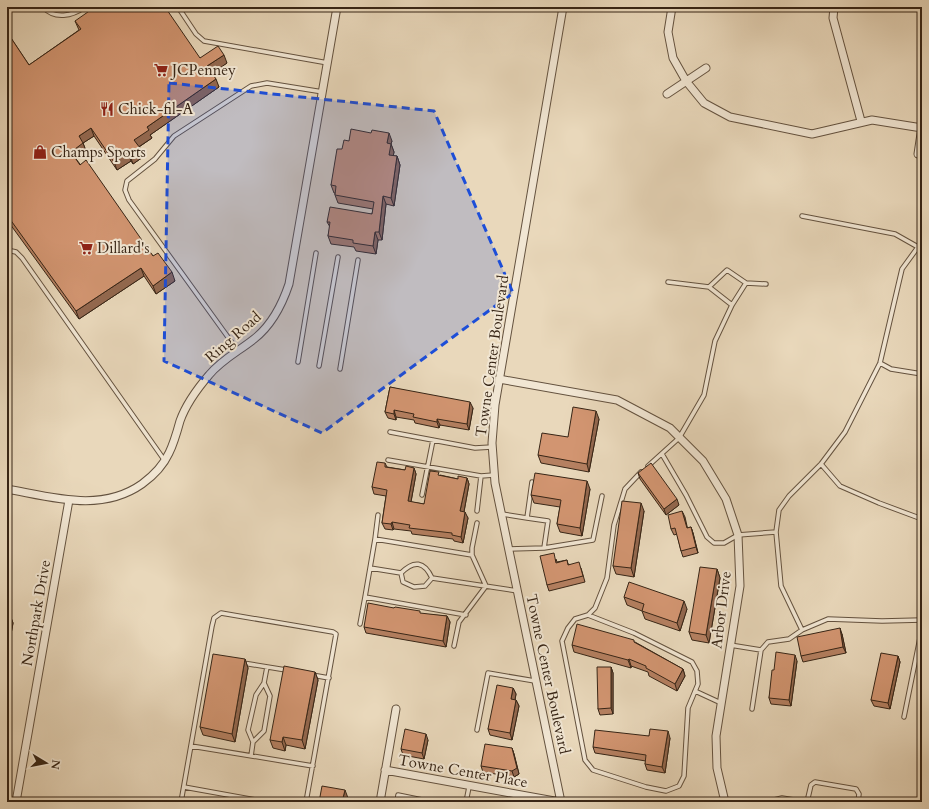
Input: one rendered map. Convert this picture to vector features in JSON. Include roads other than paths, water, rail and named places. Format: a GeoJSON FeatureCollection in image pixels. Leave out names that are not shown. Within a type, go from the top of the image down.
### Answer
{"type":"FeatureCollection","features":[{"type":"Feature","properties":{"kind":"street","name":"Ring Road"},"geometry":{"type":"LineString","coordinates":[[7,489],[69,500],[99,501],[127,494],[154,475],[165,461],[174,443],[185,411],[196,391],[211,372],[256,338],[269,324],[286,294],[337,7]]}},
{"type":"Feature","properties":{"kind":"street","name":"Towne Center Boulevard"},"geometry":{"type":"LineString","coordinates":[[560,802],[494,475],[492,447],[495,405],[499,380],[563,7]]}},
{"type":"Feature","properties":{"kind":"street"},"geometry":{"type":"LineString","coordinates":[[672,7],[668,32],[673,58],[686,81],[704,103],[730,118],[812,134],[861,121],[872,120],[922,128],[918,154]]}},
{"type":"Feature","properties":{"kind":"street"},"geometry":{"type":"LineString","coordinates":[[834,7],[833,18],[861,121]]}},
{"type":"Feature","properties":{"kind":"street"},"geometry":{"type":"LineString","coordinates":[[667,94],[706,68]]}},
{"type":"Feature","properties":{"kind":"street","name":"Arbor Drive"},"geometry":{"type":"LineString","coordinates":[[499,380],[617,400],[670,428],[703,461],[722,492],[738,535],[740,586],[716,736],[718,768],[723,801]]}},
{"type":"Feature","properties":{"kind":"street","name":"Northpark Drive"},"geometry":{"type":"LineString","coordinates":[[16,802],[69,500]]}},
{"type":"Feature","properties":{"kind":"street"},"geometry":{"type":"LineString","coordinates":[[380,802],[396,709]]}},
{"type":"Feature","properties":{"kind":"street","name":"Towne Center Place"},"geometry":{"type":"LineString","coordinates":[[385,770],[534,800],[560,802]]}},
{"type":"Feature","properties":{"kind":"lane"},"geometry":{"type":"LineString","coordinates":[[43,7],[50,13],[66,15],[77,13],[85,7]]}},
{"type":"Feature","properties":{"kind":"lane"},"geometry":{"type":"LineString","coordinates":[[178,7],[196,34],[204,41],[328,63]]}},
{"type":"Feature","properties":{"kind":"lane"},"geometry":{"type":"LineString","coordinates":[[238,351],[128,200],[125,190],[127,181],[156,158],[174,136],[251,86],[267,83],[323,92]]}},
{"type":"Feature","properties":{"kind":"lane"},"geometry":{"type":"LineString","coordinates":[[802,216],[895,234],[920,246],[902,269],[880,363],[845,432],[821,464],[789,496],[779,510],[776,532],[781,586],[802,630]]}},
{"type":"Feature","properties":{"kind":"lane"},"geometry":{"type":"LineString","coordinates":[[7,250],[16,252],[22,258],[165,461]]}},
{"type":"Feature","properties":{"kind":"lane"},"geometry":{"type":"LineString","coordinates":[[298,362],[316,253]]}},
{"type":"Feature","properties":{"kind":"lane"},"geometry":{"type":"LineString","coordinates":[[319,366],[338,257]]}},
{"type":"Feature","properties":{"kind":"lane"},"geometry":{"type":"LineString","coordinates":[[340,369],[358,260]]}},
{"type":"Feature","properties":{"kind":"lane"},"geometry":{"type":"LineString","coordinates":[[708,287],[727,270],[746,283],[766,284]]}},
{"type":"Feature","properties":{"kind":"lane"},"geometry":{"type":"LineString","coordinates":[[668,282],[708,287],[732,305]]}},
{"type":"Feature","properties":{"kind":"lane"},"geometry":{"type":"LineString","coordinates":[[588,615],[634,633],[692,662],[697,671],[698,684],[688,708],[684,776],[679,786],[666,790],[646,788],[593,770],[585,760],[562,641],[568,628],[575,619],[588,615],[595,608],[607,578],[614,525],[625,489],[640,472],[679,438],[704,395],[715,341],[732,305],[746,283]]}},
{"type":"Feature","properties":{"kind":"lane"},"geometry":{"type":"LineString","coordinates":[[880,363],[891,369],[922,374]]}},
{"type":"Feature","properties":{"kind":"lane"},"geometry":{"type":"LineString","coordinates":[[390,432],[475,448],[492,447]]}},
{"type":"Feature","properties":{"kind":"lane"},"geometry":{"type":"LineString","coordinates":[[422,495],[433,440]]}},
{"type":"Feature","properties":{"kind":"lane"},"geometry":{"type":"LineString","coordinates":[[662,454],[686,495],[706,537],[714,543],[724,543],[738,535],[776,532]]}},
{"type":"Feature","properties":{"kind":"lane"},"geometry":{"type":"LineString","coordinates":[[388,460],[481,476],[494,475]]}},
{"type":"Feature","properties":{"kind":"lane"},"geometry":{"type":"LineString","coordinates":[[821,464],[840,486],[879,503],[922,518]]}},
{"type":"Feature","properties":{"kind":"lane"},"geometry":{"type":"LineString","coordinates":[[477,511],[481,476]]}},
{"type":"Feature","properties":{"kind":"lane"},"geometry":{"type":"LineString","coordinates":[[527,518],[532,482]]}},
{"type":"Feature","properties":{"kind":"lane"},"geometry":{"type":"LineString","coordinates":[[509,549],[544,548],[593,540],[602,496]]}},
{"type":"Feature","properties":{"kind":"lane"},"geometry":{"type":"LineString","coordinates":[[360,624],[375,540],[378,514]]}},
{"type":"Feature","properties":{"kind":"lane"},"geometry":{"type":"LineString","coordinates":[[502,514],[548,521],[544,548]]}},
{"type":"Feature","properties":{"kind":"lane"},"geometry":{"type":"LineString","coordinates":[[476,523],[472,555],[486,586]]}},
{"type":"Feature","properties":{"kind":"lane"},"geometry":{"type":"LineString","coordinates":[[375,540],[472,555]]}},
{"type":"Feature","properties":{"kind":"lane"},"geometry":{"type":"LineString","coordinates":[[401,573],[409,565],[420,564],[428,568],[432,578]]}},
{"type":"Feature","properties":{"kind":"lane"},"geometry":{"type":"LineString","coordinates":[[370,568],[401,573]]}},
{"type":"Feature","properties":{"kind":"lane"},"geometry":{"type":"LineString","coordinates":[[401,573],[403,582],[414,586],[425,586],[432,578]]}},
{"type":"Feature","properties":{"kind":"lane"},"geometry":{"type":"LineString","coordinates":[[432,578],[518,591]]}},
{"type":"Feature","properties":{"kind":"lane"},"geometry":{"type":"LineString","coordinates":[[454,646],[459,622],[466,615],[486,586]]}},
{"type":"Feature","properties":{"kind":"lane"},"geometry":{"type":"LineString","coordinates":[[365,597],[466,615]]}},
{"type":"Feature","properties":{"kind":"lane"},"geometry":{"type":"LineString","coordinates":[[181,802],[214,618],[221,613],[306,627],[333,632],[336,634],[306,802]]}},
{"type":"Feature","properties":{"kind":"lane"},"geometry":{"type":"LineString","coordinates":[[752,709],[761,650],[768,642],[789,639],[802,630],[828,619],[882,621],[922,620]]}},
{"type":"Feature","properties":{"kind":"lane"},"geometry":{"type":"LineString","coordinates":[[904,717],[922,628]]}},
{"type":"Feature","properties":{"kind":"lane"},"geometry":{"type":"LineString","coordinates":[[730,645],[761,650]]}},
{"type":"Feature","properties":{"kind":"lane"},"geometry":{"type":"LineString","coordinates":[[206,657],[214,658]]}},
{"type":"Feature","properties":{"kind":"lane"},"geometry":{"type":"LineString","coordinates":[[236,662],[290,671]]}},
{"type":"Feature","properties":{"kind":"lane"},"geometry":{"type":"LineString","coordinates":[[251,756],[253,742],[248,730],[256,695],[264,683],[267,667]]}},
{"type":"Feature","properties":{"kind":"lane"},"geometry":{"type":"LineString","coordinates":[[478,730],[488,672],[536,681]]}},
{"type":"Feature","properties":{"kind":"lane"},"geometry":{"type":"LineString","coordinates":[[305,674],[328,678]]}},
{"type":"Feature","properties":{"kind":"lane"},"geometry":{"type":"LineString","coordinates":[[253,742],[264,731],[270,696],[264,683]]}},
{"type":"Feature","properties":{"kind":"lane"},"geometry":{"type":"LineString","coordinates":[[695,691],[721,703]]}},
{"type":"Feature","properties":{"kind":"lane"},"geometry":{"type":"LineString","coordinates":[[191,746],[313,766]]}},
{"type":"Feature","properties":{"kind":"lane"},"geometry":{"type":"LineString","coordinates":[[766,802],[782,798],[807,802],[811,785],[815,782],[856,789],[859,794],[858,802]]}},
{"type":"Feature","properties":{"kind":"lane"},"geometry":{"type":"LineString","coordinates":[[466,802],[469,786]]}},
{"type":"Feature","properties":{"kind":"lane"},"geometry":{"type":"LineString","coordinates":[[184,787],[243,800],[267,802]]}},
{"type":"Feature","properties":{"kind":"lane"},"geometry":{"type":"LineString","coordinates":[[397,802],[398,795],[432,802]]}},
{"type":"Feature","properties":{"kind":"place","name":"JCPenney"},"geometry":{"type":"Point","coordinates":[161,70]}},
{"type":"Feature","properties":{"kind":"place","name":"Chick-fil-A"},"geometry":{"type":"Point","coordinates":[107,109]}},
{"type":"Feature","properties":{"kind":"place","name":"Champs Sports"},"geometry":{"type":"Point","coordinates":[40,152]}},
{"type":"Feature","properties":{"kind":"place","name":"Dillard's"},"geometry":{"type":"Point","coordinates":[86,248]}}]}
